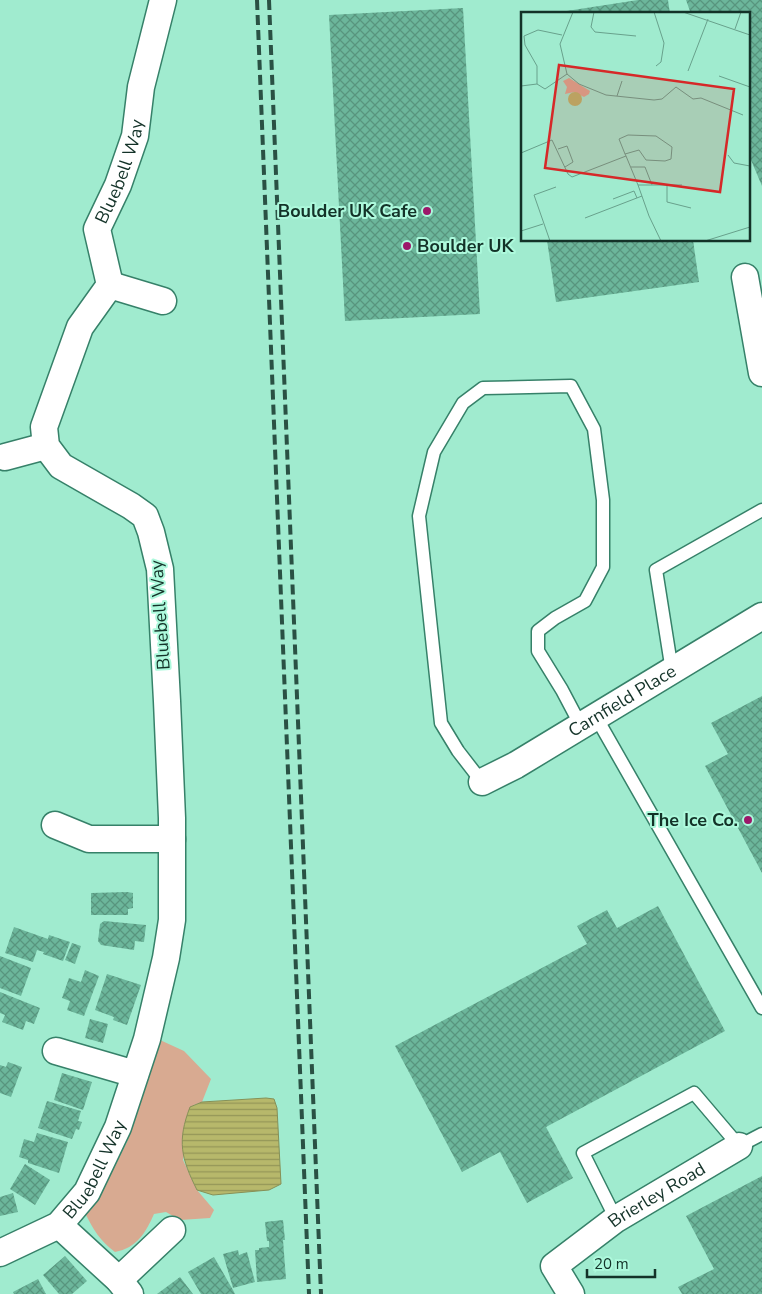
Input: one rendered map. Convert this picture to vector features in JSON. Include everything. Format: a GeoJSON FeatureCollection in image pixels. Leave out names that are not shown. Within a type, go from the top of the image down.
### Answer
{"type":"FeatureCollection","features":[{"type":"Feature","properties":{"kind":"street","name":"Bluebell Way"},"geometry":{"type":"LineString","coordinates":[[110,285],[97,229],[118,185],[135,136],[141,87],[163,0]]}},
{"type":"Feature","properties":{"kind":"street"},"geometry":{"type":"LineString","coordinates":[[745,277],[762,373]]}},
{"type":"Feature","properties":{"kind":"street"},"geometry":{"type":"LineString","coordinates":[[4,457],[46,446],[44,427],[80,327],[110,285],[163,301]]}},
{"type":"Feature","properties":{"kind":"street","name":"Bluebell Way"},"geometry":{"type":"LineString","coordinates":[[0,1253],[59,1225],[87,1192],[118,1127],[147,1038],[166,958],[172,920],[172,839],[160,568],[151,532],[145,516],[132,506],[61,466],[46,446]]}},
{"type":"Feature","properties":{"kind":"street","name":"Carnfield Place"},"geometry":{"type":"LineString","coordinates":[[482,782],[516,765],[762,616]]}},
{"type":"Feature","properties":{"kind":"street"},"geometry":{"type":"LineString","coordinates":[[56,825],[89,839],[172,839]]}},
{"type":"Feature","properties":{"kind":"street"},"geometry":{"type":"LineString","coordinates":[[56,1051],[134,1074]]}},
{"type":"Feature","properties":{"kind":"street","name":"Brierley Road"},"geometry":{"type":"LineString","coordinates":[[571,1294],[554,1266],[616,1219],[739,1146]]}},
{"type":"Feature","properties":{"kind":"street"},"geometry":{"type":"LineString","coordinates":[[59,1225],[125,1287],[172,1230]]}},
{"type":"Feature","properties":{"kind":"lane"},"geometry":{"type":"LineString","coordinates":[[482,782],[458,752],[441,723],[419,516],[434,452],[464,403],[482,388],[571,386],[594,429],[602,500],[603,567],[585,601],[555,618],[538,631],[538,651],[562,690],[588,722],[762,1008]]}},
{"type":"Feature","properties":{"kind":"lane"},"geometry":{"type":"LineString","coordinates":[[672,671],[656,570],[762,510]]}},
{"type":"Feature","properties":{"kind":"lane"},"geometry":{"type":"LineString","coordinates":[[616,1219],[583,1153],[694,1094],[739,1146],[762,1134]]}},
{"type":"Feature","properties":{"kind":"shaded area"},"geometry":{"type":"Polygon","coordinates":[[[160,1040],[184,1051],[211,1079],[202,1102],[194,1105],[183,1160],[197,1190],[214,1210],[210,1218],[180,1220],[166,1212],[154,1214],[148,1227],[135,1243],[115,1252],[97,1234],[85,1213],[104,1187],[127,1142],[160,1040]]]}},
{"type":"Feature","properties":{"kind":"shaded area"},"geometry":{"type":"Polygon","coordinates":[[[274,1099],[277,1108],[281,1184],[269,1190],[213,1195],[197,1190],[184,1159],[182,1140],[190,1107],[202,1102],[274,1099]]]}},
{"type":"Feature","properties":{"kind":"building"},"geometry":{"type":"Polygon","coordinates":[[[638,0],[668,0],[670,12],[560,12],[638,0]]]}},
{"type":"Feature","properties":{"kind":"building"},"geometry":{"type":"Polygon","coordinates":[[[686,0],[762,0],[762,186],[750,158],[750,12],[690,12],[686,0]]]}},
{"type":"Feature","properties":{"kind":"building"},"geometry":{"type":"Polygon","coordinates":[[[463,8],[480,314],[345,321],[329,15],[463,8]]]}},
{"type":"Feature","properties":{"kind":"building"},"geometry":{"type":"Polygon","coordinates":[[[547,241],[693,241],[699,282],[556,302],[547,241]]]}},
{"type":"Feature","properties":{"kind":"building","name":"The Ice Co."},"geometry":{"type":"Polygon","coordinates":[[[762,696],[762,873],[705,766],[728,754],[711,723],[762,696]]]}},
{"type":"Feature","properties":{"kind":"building"},"geometry":{"type":"Polygon","coordinates":[[[91,893],[133,893],[133,908],[128,909],[128,915],[91,915],[91,893]]]}},
{"type":"Feature","properties":{"kind":"building"},"geometry":{"type":"Polygon","coordinates":[[[658,906],[725,1031],[546,1127],[573,1178],[527,1203],[500,1152],[462,1172],[395,1046],[587,944],[577,926],[607,910],[617,928],[658,906]]]}},
{"type":"Feature","properties":{"kind":"building"},"geometry":{"type":"Polygon","coordinates":[[[104,921],[146,925],[144,942],[135,941],[134,950],[101,945],[98,941],[100,924],[104,921]]]}},
{"type":"Feature","properties":{"kind":"building"},"geometry":{"type":"Polygon","coordinates":[[[14,927],[48,939],[49,935],[70,942],[63,961],[37,950],[33,962],[5,953],[14,927]]]}},
{"type":"Feature","properties":{"kind":"building"},"geometry":{"type":"Polygon","coordinates":[[[72,943],[81,946],[75,964],[65,960],[72,943]]]}},
{"type":"Feature","properties":{"kind":"building"},"geometry":{"type":"Polygon","coordinates":[[[0,956],[31,968],[21,996],[0,988],[0,956]]]}},
{"type":"Feature","properties":{"kind":"building"},"geometry":{"type":"Polygon","coordinates":[[[85,970],[99,976],[84,1016],[67,1010],[70,1001],[62,998],[69,978],[81,982],[85,970]]]}},
{"type":"Feature","properties":{"kind":"building"},"geometry":{"type":"Polygon","coordinates":[[[107,974],[141,985],[127,1025],[113,1020],[114,1017],[95,1010],[107,974]]]}},
{"type":"Feature","properties":{"kind":"building"},"geometry":{"type":"Polygon","coordinates":[[[0,992],[40,1008],[34,1024],[26,1021],[23,1030],[2,1022],[5,1015],[0,1013],[0,992]]]}},
{"type":"Feature","properties":{"kind":"building"},"geometry":{"type":"Polygon","coordinates":[[[90,1019],[108,1024],[103,1043],[85,1038],[90,1019]]]}},
{"type":"Feature","properties":{"kind":"building"},"geometry":{"type":"Polygon","coordinates":[[[8,1062],[22,1067],[11,1097],[0,1093],[0,1065],[6,1067],[8,1062]]]}},
{"type":"Feature","properties":{"kind":"building"},"geometry":{"type":"Polygon","coordinates":[[[62,1073],[92,1082],[83,1110],[54,1100],[62,1073]]]}},
{"type":"Feature","properties":{"kind":"building"},"geometry":{"type":"Polygon","coordinates":[[[47,1101],[81,1111],[78,1121],[82,1122],[79,1130],[76,1129],[72,1139],[38,1128],[47,1101]]]}},
{"type":"Feature","properties":{"kind":"building"},"geometry":{"type":"Polygon","coordinates":[[[37,1133],[68,1142],[59,1173],[28,1163],[28,1160],[19,1157],[24,1139],[34,1142],[37,1133]]]}},
{"type":"Feature","properties":{"kind":"building"},"geometry":{"type":"Polygon","coordinates":[[[25,1164],[50,1180],[35,1205],[10,1189],[25,1164]]]}},
{"type":"Feature","properties":{"kind":"building"},"geometry":{"type":"Polygon","coordinates":[[[762,1176],[762,1294],[682,1294],[678,1287],[714,1269],[686,1216],[762,1176]]]}},
{"type":"Feature","properties":{"kind":"building"},"geometry":{"type":"Polygon","coordinates":[[[13,1193],[18,1212],[0,1216],[0,1197],[13,1193]]]}},
{"type":"Feature","properties":{"kind":"building"},"geometry":{"type":"Polygon","coordinates":[[[283,1220],[286,1279],[257,1282],[255,1250],[269,1247],[265,1222],[283,1220]]]}},
{"type":"Feature","properties":{"kind":"building"},"geometry":{"type":"Polygon","coordinates":[[[238,1250],[239,1255],[247,1252],[255,1282],[233,1288],[223,1254],[238,1250]]]}},
{"type":"Feature","properties":{"kind":"building"},"geometry":{"type":"Polygon","coordinates":[[[65,1256],[87,1281],[72,1294],[59,1294],[43,1275],[65,1256]]]}},
{"type":"Feature","properties":{"kind":"building"},"geometry":{"type":"Polygon","coordinates":[[[214,1257],[235,1294],[201,1294],[188,1272],[214,1257]]]}},
{"type":"Feature","properties":{"kind":"building"},"geometry":{"type":"Polygon","coordinates":[[[180,1277],[193,1294],[157,1294],[180,1277]]]}},
{"type":"Feature","properties":{"kind":"building"},"geometry":{"type":"Polygon","coordinates":[[[38,1279],[46,1294],[14,1294],[13,1292],[38,1279]]]}},
{"type":"Feature","properties":{"kind":"railway"},"geometry":{"type":"LineString","coordinates":[[257,0],[309,1294]]}},
{"type":"Feature","properties":{"kind":"railway"},"geometry":{"type":"LineString","coordinates":[[269,0],[321,1294]]}},
{"type":"Feature","properties":{"kind":"place","name":"Boulder UK Cafe"},"geometry":{"type":"Point","coordinates":[427,211]}},
{"type":"Feature","properties":{"kind":"place","name":"Boulder UK"},"geometry":{"type":"Point","coordinates":[407,246]}},
{"type":"Feature","properties":{"kind":"place","name":"The Ice Co."},"geometry":{"type":"Point","coordinates":[748,820]}}]}
